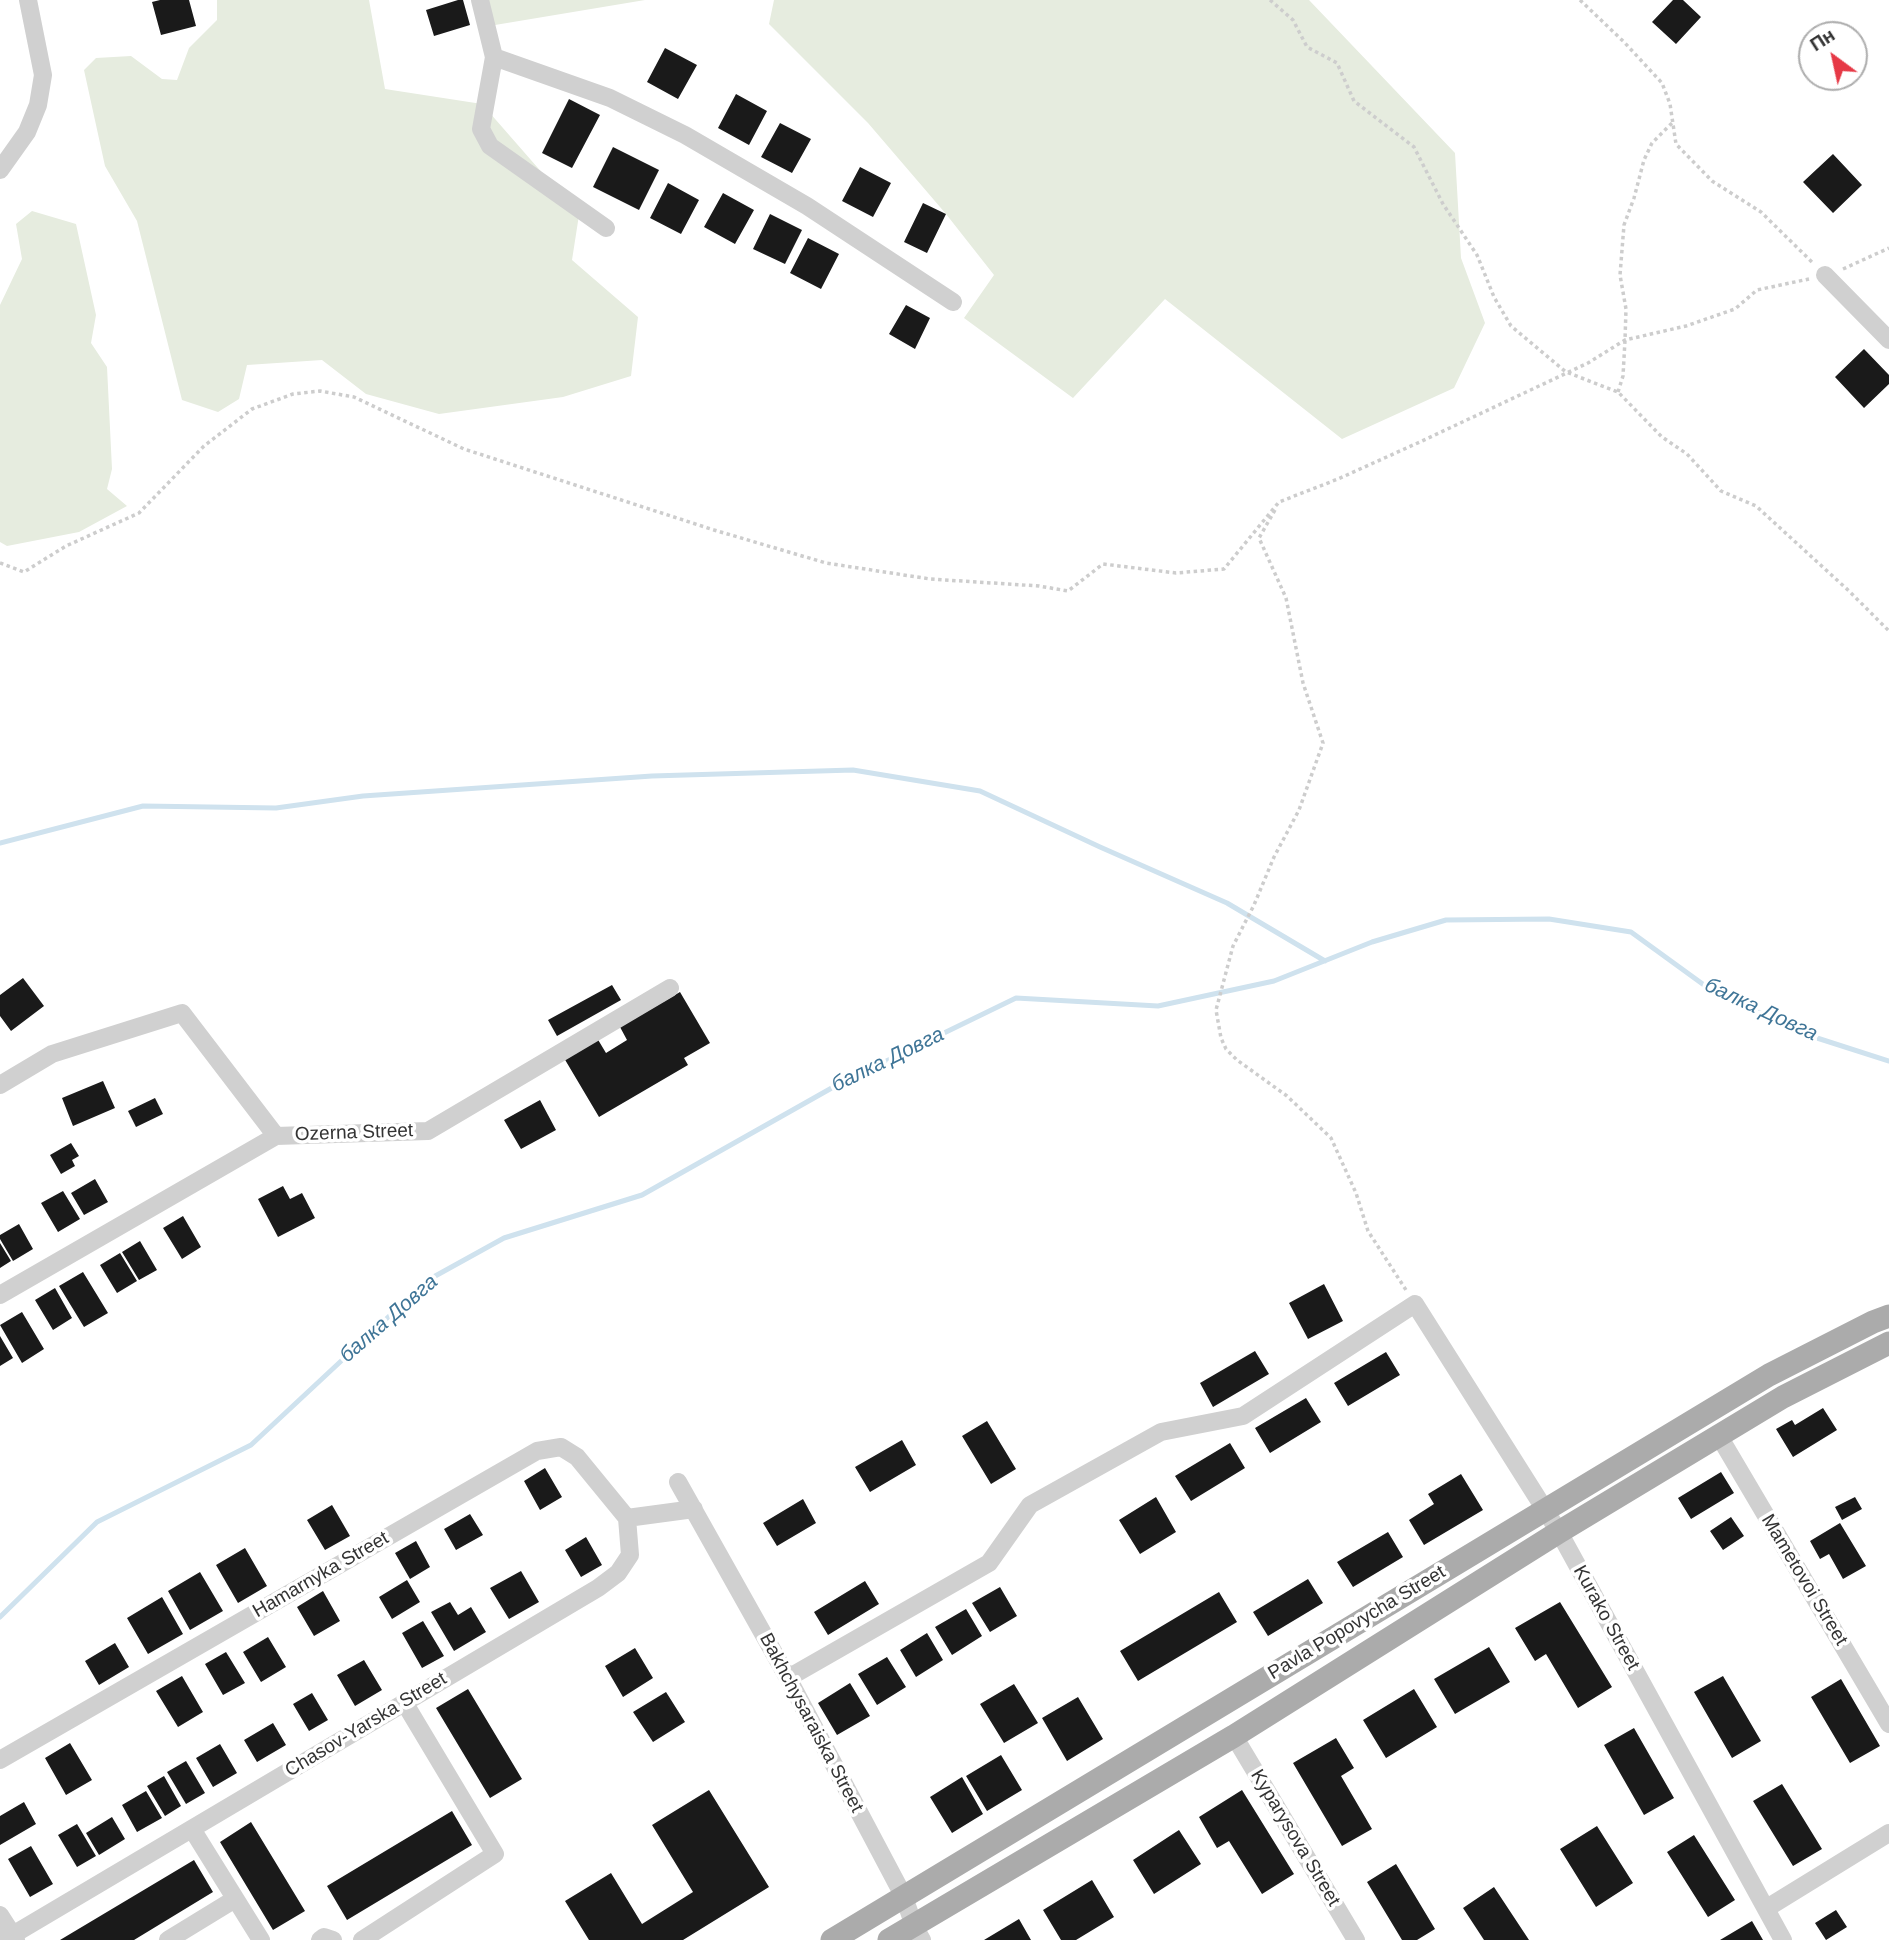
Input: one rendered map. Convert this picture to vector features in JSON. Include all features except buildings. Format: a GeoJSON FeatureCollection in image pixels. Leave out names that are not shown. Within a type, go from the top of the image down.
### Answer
{"type":"FeatureCollection","features":[{"type":"Feature","properties":{"kind":"main road","name":"Pavla Popovycha Street"},"geometry":{"type":"LineString","coordinates":[[832,1940],[1769,1376],[1889,1316]]}},
{"type":"Feature","properties":{"kind":"main road","name":"Pavla Popovycha Street"},"geometry":{"type":"LineString","coordinates":[[890,1940],[918,1933],[1559,1532],[1783,1397],[1889,1343]]}},
{"type":"Feature","properties":{"kind":"street"},"geometry":{"type":"LineString","coordinates":[[0,170],[27,132],[38,104],[43,75],[28,0]]}},
{"type":"Feature","properties":{"kind":"street"},"geometry":{"type":"LineString","coordinates":[[480,0],[494,57],[481,129],[490,146],[606,228]]}},
{"type":"Feature","properties":{"kind":"street"},"geometry":{"type":"LineString","coordinates":[[494,57],[610,98],[685,135],[807,206],[953,302]]}},
{"type":"Feature","properties":{"kind":"street"},"geometry":{"type":"LineString","coordinates":[[1825,275],[1889,340]]}},
{"type":"Feature","properties":{"kind":"street","name":"Ozerna Street"},"geometry":{"type":"LineString","coordinates":[[0,1295],[276,1136],[428,1131],[670,988]]}},
{"type":"Feature","properties":{"kind":"street"},"geometry":{"type":"LineString","coordinates":[[0,1084],[52,1054],[182,1013],[276,1136]]}},
{"type":"Feature","properties":{"kind":"street"},"geometry":{"type":"LineString","coordinates":[[788,1678],[989,1563],[1030,1505],[1161,1432],[1243,1416],[1415,1304]]}},
{"type":"Feature","properties":{"kind":"street","name":"Kurako Street"},"geometry":{"type":"LineString","coordinates":[[1415,1304],[1559,1532],[1783,1940]]}},
{"type":"Feature","properties":{"kind":"street","name":"Mametovoi Street"},"geometry":{"type":"LineString","coordinates":[[1719,1436],[1889,1724]]}},
{"type":"Feature","properties":{"kind":"street","name":"Hamarnyka Street"},"geometry":{"type":"LineString","coordinates":[[0,1760],[537,1451],[561,1447],[577,1457],[627,1518]]}},
{"type":"Feature","properties":{"kind":"street","name":"Bakhchysaraiska Street"},"geometry":{"type":"LineString","coordinates":[[678,1482],[788,1678],[904,1897],[918,1933]]}},
{"type":"Feature","properties":{"kind":"street"},"geometry":{"type":"LineString","coordinates":[[627,1518],[694,1509]]}},
{"type":"Feature","properties":{"kind":"street","name":"Chasov-Yarska Street"},"geometry":{"type":"LineString","coordinates":[[11,1938],[598,1588],[618,1573],[630,1555],[627,1518]]}},
{"type":"Feature","properties":{"kind":"street"},"geometry":{"type":"LineString","coordinates":[[362,1940],[495,1854],[404,1702]]}},
{"type":"Feature","properties":{"kind":"street","name":"Kyparysova Street"},"geometry":{"type":"LineString","coordinates":[[1234,1736],[1356,1940]]}},
{"type":"Feature","properties":{"kind":"street"},"geometry":{"type":"LineString","coordinates":[[192,1829],[261,1940]]}},
{"type":"Feature","properties":{"kind":"street"},"geometry":{"type":"LineString","coordinates":[[1767,1908],[1889,1833]]}},
{"type":"Feature","properties":{"kind":"street"},"geometry":{"type":"LineString","coordinates":[[168,1940],[235,1899]]}},
{"type":"Feature","properties":{"kind":"street"},"geometry":{"type":"LineString","coordinates":[[0,1915],[11,1938]]}},
{"type":"Feature","properties":{"kind":"street"},"geometry":{"type":"LineString","coordinates":[[320,1940],[324,1937],[333,1940]]}},
{"type":"Feature","properties":{"kind":"path"},"geometry":{"type":"LineString","coordinates":[[1270,0],[1293,20],[1307,47],[1337,63],[1354,101],[1414,147],[1443,204],[1477,255],[1494,297],[1511,326],[1566,372],[1618,393],[1662,437],[1687,454],[1721,491],[1756,506],[1889,631]]}},
{"type":"Feature","properties":{"kind":"path"},"geometry":{"type":"LineString","coordinates":[[1580,0],[1662,83],[1670,104],[1676,144],[1712,181],[1761,212],[1825,275]]}},
{"type":"Feature","properties":{"kind":"path"},"geometry":{"type":"LineString","coordinates":[[1618,393],[1623,376],[1625,340],[1626,309],[1620,275],[1624,225],[1644,160],[1652,143],[1672,123]]}},
{"type":"Feature","properties":{"kind":"path"},"geometry":{"type":"LineString","coordinates":[[0,563],[24,572],[66,546],[139,513],[204,446],[252,409],[293,394],[320,391],[354,397],[464,449],[714,530],[827,563],[930,579],[1038,586],[1068,591],[1103,564],[1176,573],[1224,569],[1279,502],[1338,479],[1588,363],[1625,340],[1686,326],[1735,309],[1757,290],[1825,275],[1889,248]]}},
{"type":"Feature","properties":{"kind":"path"},"geometry":{"type":"LineString","coordinates":[[1279,502],[1259,538],[1286,598],[1303,682],[1323,743],[1299,810],[1233,946],[1216,1010],[1221,1038],[1226,1049],[1287,1096],[1331,1138],[1356,1193],[1368,1231],[1415,1304]]}},
{"type":"Feature","properties":{"kind":"shaded area"},"geometry":{"type":"Polygon","coordinates":[[[217,0],[369,0],[385,89],[482,104],[579,215],[572,260],[638,317],[631,376],[563,397],[439,414],[366,394],[322,360],[247,365],[239,399],[218,412],[182,400],[137,221],[105,166],[84,70],[96,58],[131,56],[162,79],[177,80],[189,48],[217,20],[217,0]]]}},
{"type":"Feature","properties":{"kind":"shaded area"},"geometry":{"type":"Polygon","coordinates":[[[481,0],[645,0],[489,26],[481,0]]]}},
{"type":"Feature","properties":{"kind":"shaded area"},"geometry":{"type":"Polygon","coordinates":[[[774,0],[1309,0],[1455,153],[1461,258],[1485,323],[1454,388],[1342,439],[1165,299],[1073,398],[964,318],[994,275],[868,123],[769,24],[774,0]]]}},
{"type":"Feature","properties":{"kind":"shaded area"},"geometry":{"type":"Polygon","coordinates":[[[32,211],[76,224],[96,315],[91,343],[107,367],[112,469],[107,489],[127,506],[79,532],[7,546],[0,542],[0,305],[22,259],[16,224],[32,211]]]}},
{"type":"Feature","properties":{"kind":"waterway"},"geometry":{"type":"LineString","coordinates":[[0,843],[143,806],[276,808],[363,796],[652,776],[853,770],[980,791],[1227,903],[1325,961]]}},
{"type":"Feature","properties":{"kind":"waterway","name":"балка Довга"},"geometry":{"type":"LineString","coordinates":[[0,1617],[97,1522],[251,1445],[428,1280],[504,1238],[642,1195],[837,1085],[1016,998],[1158,1006],[1274,981],[1372,942],[1446,920],[1549,919],[1631,932],[1715,993],[1817,1038],[1889,1061]]}}]}
